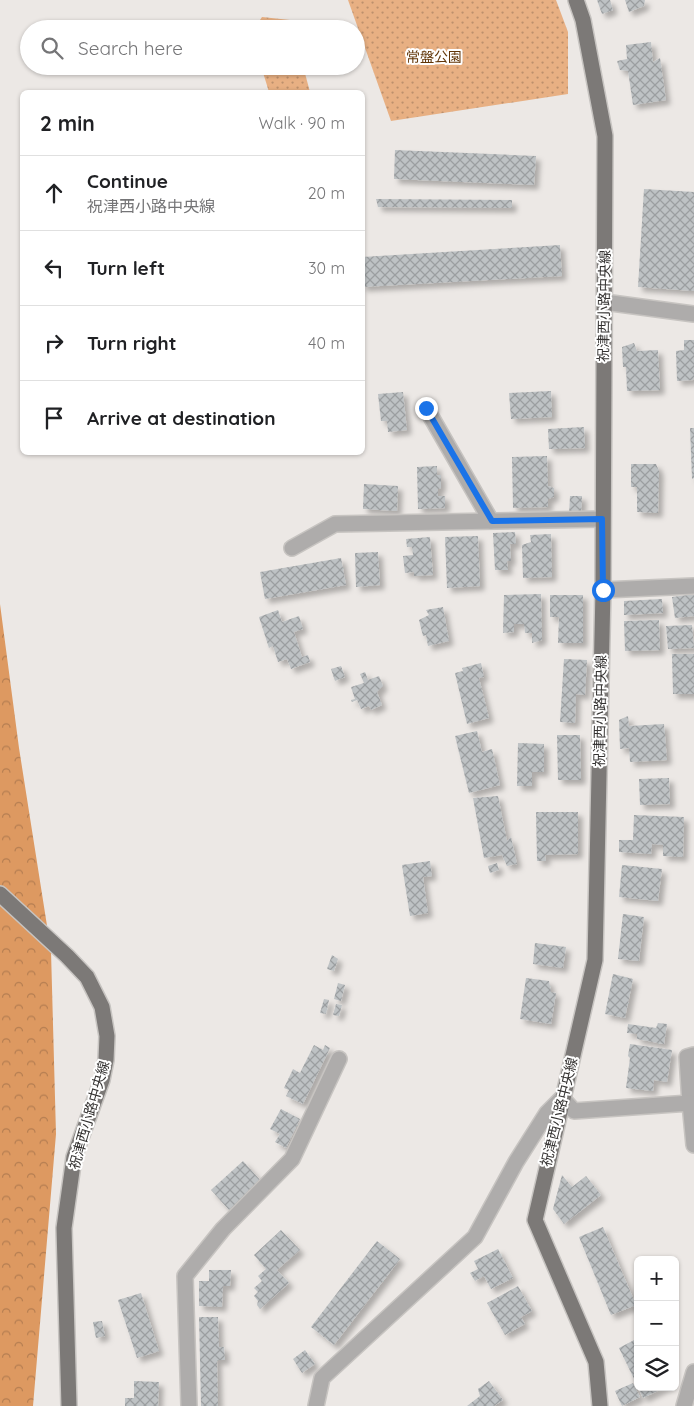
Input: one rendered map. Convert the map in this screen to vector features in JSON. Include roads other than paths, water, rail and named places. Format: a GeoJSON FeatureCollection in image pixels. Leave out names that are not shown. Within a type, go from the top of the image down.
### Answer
{"type":"FeatureCollection","features":[{"type":"Feature","properties":{"kind":"main road","name":"祝津西小路中央線"},"geometry":{"type":"LineString","coordinates":[[576,0],[583,20],[605,136],[603,590],[595,960],[535,1220],[596,1362],[600,1406]]}},
{"type":"Feature","properties":{"kind":"main road","name":"祝津西小路中央線"},"geometry":{"type":"LineString","coordinates":[[0,894],[87,977],[102,1007],[107,1036],[106,1060],[102,1080],[74,1157],[64,1228],[69,1406]]}},
{"type":"Feature","properties":{"kind":"street"},"geometry":{"type":"LineString","coordinates":[[604,302],[694,314]]}},
{"type":"Feature","properties":{"kind":"street"},"geometry":{"type":"LineString","coordinates":[[426,408],[492,521]]}},
{"type":"Feature","properties":{"kind":"street"},"geometry":{"type":"LineString","coordinates":[[292,548],[335,524],[602,519]]}},
{"type":"Feature","properties":{"kind":"street"},"geometry":{"type":"LineString","coordinates":[[603,590],[694,586]]}},
{"type":"Feature","properties":{"kind":"street"},"geometry":{"type":"LineString","coordinates":[[694,1054],[687,1057],[694,1145]]}},
{"type":"Feature","properties":{"kind":"street"},"geometry":{"type":"LineString","coordinates":[[189,1406],[185,1276],[223,1228],[292,1159],[339,1059]]}},
{"type":"Feature","properties":{"kind":"street"},"geometry":{"type":"LineString","coordinates":[[316,1406],[322,1378],[475,1237],[516,1162],[547,1113],[562,1098],[574,1111],[690,1103]]}},
{"type":"Feature","properties":{"kind":"street"},"geometry":{"type":"LineString","coordinates":[[684,1406],[694,1372]]}},
{"type":"Feature","properties":{"kind":"park label","name":"常盤公園"},"geometry":{"type":"Point","coordinates":[434,57]}}]}
